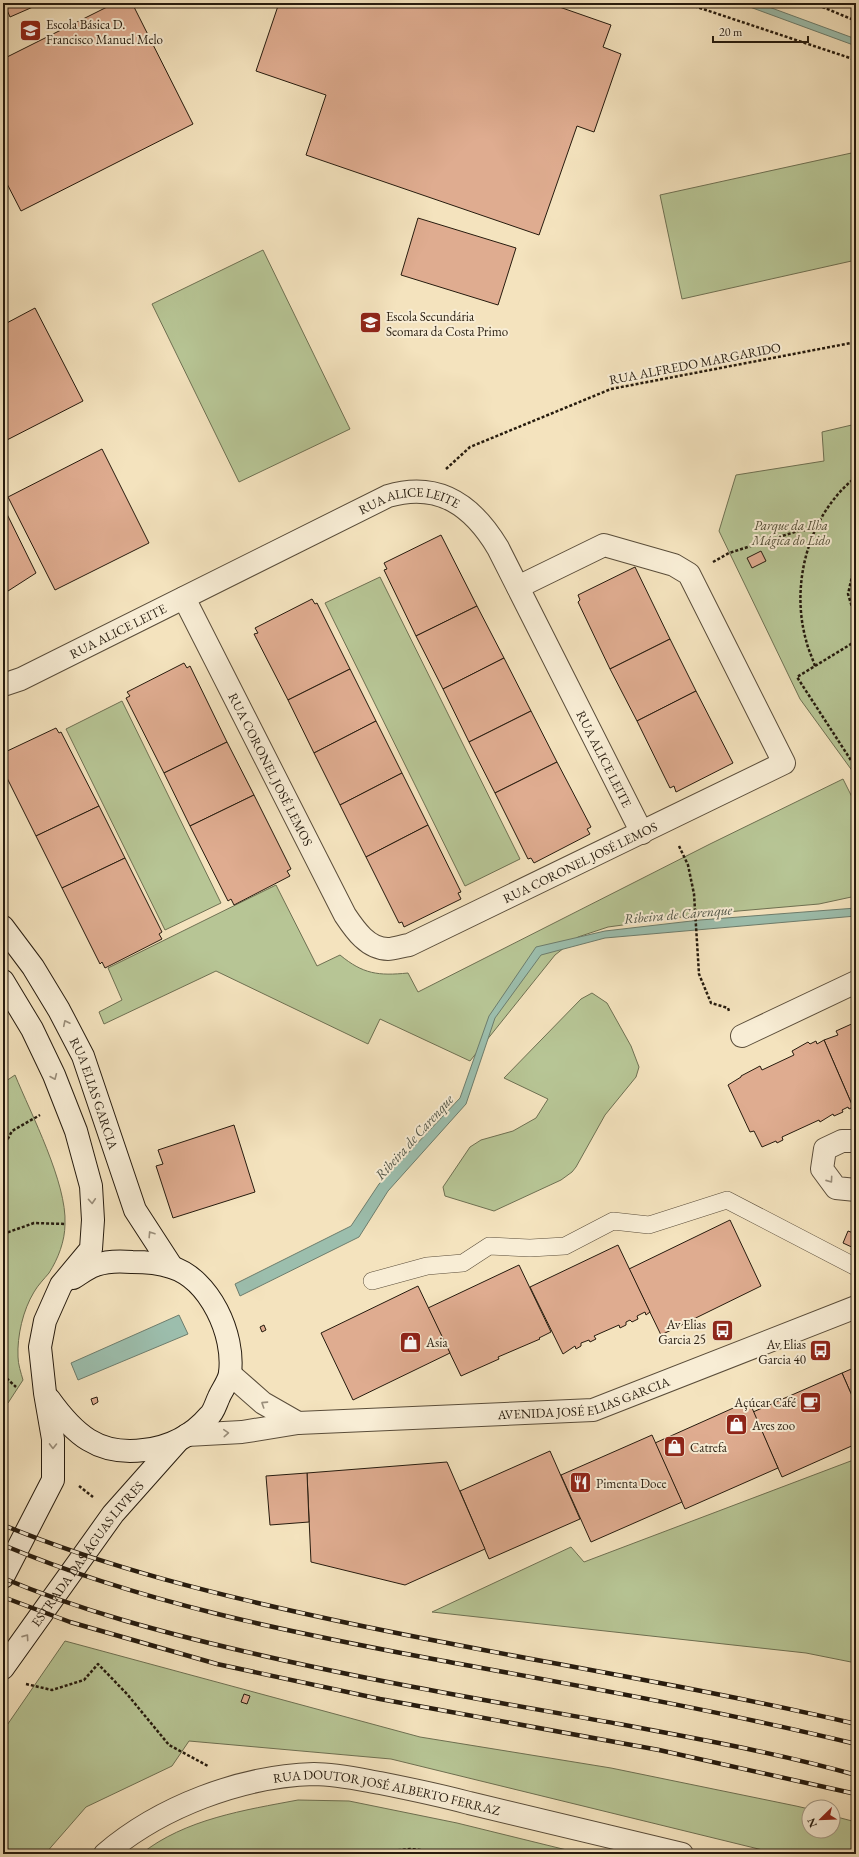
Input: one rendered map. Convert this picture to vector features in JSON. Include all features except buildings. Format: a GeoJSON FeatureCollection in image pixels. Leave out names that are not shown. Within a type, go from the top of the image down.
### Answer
{"type":"FeatureCollection","features":[{"type":"Feature","properties":{"kind":"street","name":"RUA ALICE LEITE"},"geometry":{"type":"LineString","coordinates":[[3,693],[12,682],[388,496],[404,492],[420,491],[440,495],[456,502],[472,512],[486,528],[518,587],[642,832]]}},
{"type":"Feature","properties":{"kind":"street","name":"RUA CORONEL JOSÉ LEMOS"},"geometry":{"type":"LineString","coordinates":[[184,598],[345,915],[357,932],[371,944],[387,949],[409,945],[784,763],[688,574],[674,565],[604,545],[518,587]]}},
{"type":"Feature","properties":{"kind":"street","name":"RUA ELIAS GARCIA"},"geometry":{"type":"LineString","coordinates":[[3,927],[33,968],[60,1010],[80,1050],[135,1210],[172,1267]]}},
{"type":"Feature","properties":{"kind":"street"},"geometry":{"type":"LineString","coordinates":[[3,981],[32,1029],[54,1075],[76,1131],[91,1186],[94,1220],[91,1249],[62,1285],[45,1321],[40,1347],[45,1393],[53,1439],[54,1480],[3,1577]]}},
{"type":"Feature","properties":{"kind":"street"},"geometry":{"type":"LineString","coordinates":[[742,1036],[856,982]]}},
{"type":"Feature","properties":{"kind":"street"},"geometry":{"type":"LineString","coordinates":[[856,1141],[842,1141],[825,1149],[822,1170],[836,1188],[856,1190]]}},
{"type":"Feature","properties":{"kind":"street"},"geometry":{"type":"LineString","coordinates":[[45,1393],[65,1422],[86,1440],[109,1448],[133,1451],[157,1448],[182,1439],[210,1416],[230,1374],[230,1348],[224,1321],[207,1294],[188,1276],[172,1267],[146,1262],[120,1261],[96,1265],[62,1285]]}},
{"type":"Feature","properties":{"kind":"street","name":"AVENIDA JOSÉ ELIAS GARCIA"},"geometry":{"type":"LineString","coordinates":[[182,1439],[242,1432],[298,1423],[593,1410],[856,1307]]}},
{"type":"Feature","properties":{"kind":"street"},"geometry":{"type":"LineString","coordinates":[[230,1374],[263,1403],[298,1423]]}},
{"type":"Feature","properties":{"kind":"street","name":"ESTRADA DAS ÁGUAS LIVRES"},"geometry":{"type":"LineString","coordinates":[[3,1668],[113,1514],[182,1439]]}},
{"type":"Feature","properties":{"kind":"street","name":"RUA DOUTOR JOSÉ ALBERTO FERRAZ"},"geometry":{"type":"LineString","coordinates":[[104,1854],[126,1836],[171,1810],[242,1784],[286,1776],[315,1774],[353,1778],[432,1793],[682,1854]]}},
{"type":"Feature","properties":{"kind":"lane"},"geometry":{"type":"LineString","coordinates":[[372,1281],[427,1266],[463,1263],[489,1246],[530,1248],[565,1246],[613,1221],[649,1225],[727,1200],[856,1267]]}},
{"type":"Feature","properties":{"kind":"path"},"geometry":{"type":"LineString","coordinates":[[685,3],[856,60]]}},
{"type":"Feature","properties":{"kind":"path"},"geometry":{"type":"LineString","coordinates":[[813,3],[856,21]]}},
{"type":"Feature","properties":{"kind":"path","name":"RUA ALFREDO MARGARIDO"},"geometry":{"type":"LineString","coordinates":[[420,491],[470,447],[611,389],[856,342]]}},
{"type":"Feature","properties":{"kind":"path"},"geometry":{"type":"LineString","coordinates":[[815,666],[806,640],[801,613],[800,585],[805,558],[814,532],[832,503],[856,476]]}},
{"type":"Feature","properties":{"kind":"path"},"geometry":{"type":"LineString","coordinates":[[729,553],[801,530],[814,532]]}},
{"type":"Feature","properties":{"kind":"path"},"geometry":{"type":"LineString","coordinates":[[856,559],[848,594],[856,620]]}},
{"type":"Feature","properties":{"kind":"path"},"geometry":{"type":"LineString","coordinates":[[856,641],[797,677],[856,768]]}},
{"type":"Feature","properties":{"kind":"path"},"geometry":{"type":"LineString","coordinates":[[666,821],[688,865],[694,894],[699,974],[711,1003],[728,1008],[742,1036]]}},
{"type":"Feature","properties":{"kind":"path"},"geometry":{"type":"LineString","coordinates":[[3,1148],[12,1131],[33,1118]]}},
{"type":"Feature","properties":{"kind":"path"},"geometry":{"type":"LineString","coordinates":[[3,1234],[34,1223],[65,1224]]}},
{"type":"Feature","properties":{"kind":"path"},"geometry":{"type":"LineString","coordinates":[[3,1375],[17,1389]]}},
{"type":"Feature","properties":{"kind":"path"},"geometry":{"type":"LineString","coordinates":[[22,1683],[52,1690],[84,1680],[98,1664],[127,1694],[169,1745],[242,1784]]}},
{"type":"Feature","properties":{"kind":"path"},"geometry":{"type":"LineString","coordinates":[[358,1854],[411,1849],[459,1854]]}},
{"type":"Feature","properties":{"kind":"green space"},"geometry":{"type":"Polygon","coordinates":[[[856,152],[856,260],[682,299],[660,195],[856,152]]]}},
{"type":"Feature","properties":{"kind":"green space"},"geometry":{"type":"Polygon","coordinates":[[[263,250],[350,429],[239,482],[152,304],[263,250]]]}},
{"type":"Feature","properties":{"kind":"green space","name":"Parque da Ilha Mágica do Lido"},"geometry":{"type":"Polygon","coordinates":[[[856,424],[856,776],[800,699],[719,531],[736,475],[824,461],[822,432],[856,424]]]}},
{"type":"Feature","properties":{"kind":"green space"},"geometry":{"type":"Polygon","coordinates":[[[380,577],[520,859],[465,886],[325,603],[380,577]]]}},
{"type":"Feature","properties":{"kind":"green space"},"geometry":{"type":"Polygon","coordinates":[[[122,701],[221,903],[165,930],[66,729],[122,701]]]}},
{"type":"Feature","properties":{"kind":"green space"},"geometry":{"type":"Polygon","coordinates":[[[843,779],[856,805],[856,896],[819,904],[704,914],[608,927],[578,937],[555,955],[470,1061],[380,1019],[368,1044],[216,971],[104,1024],[99,1012],[122,1000],[108,968],[276,885],[317,966],[340,955],[356,966],[371,972],[379,974],[408,973],[418,992],[710,844],[843,779]]]}},
{"type":"Feature","properties":{"kind":"green space"},"geometry":{"type":"Polygon","coordinates":[[[592,993],[607,1003],[631,1046],[639,1067],[636,1077],[605,1115],[576,1167],[561,1180],[494,1211],[445,1196],[443,1187],[470,1147],[481,1140],[513,1131],[536,1118],[548,1099],[504,1078],[581,999],[592,993]]]}},
{"type":"Feature","properties":{"kind":"green space"},"geometry":{"type":"Polygon","coordinates":[[[15,1075],[54,1169],[64,1207],[65,1224],[64,1237],[58,1256],[49,1273],[34,1292],[24,1315],[18,1349],[18,1363],[23,1380],[8,1403],[3,1400],[3,1083],[15,1075]]]}},
{"type":"Feature","properties":{"kind":"green space"},"geometry":{"type":"Polygon","coordinates":[[[856,1459],[856,1663],[806,1653],[432,1612],[571,1547],[584,1562],[856,1459]]]}},
{"type":"Feature","properties":{"kind":"green space"},"geometry":{"type":"Polygon","coordinates":[[[65,1641],[420,1737],[611,1768],[801,1807],[801,1839],[841,1839],[841,1818],[856,1822],[856,1854],[779,1854],[391,1759],[189,1741],[172,1766],[86,1807],[45,1854],[3,1854],[3,1731],[65,1641]]]}},
{"type":"Feature","properties":{"kind":"green space"},"geometry":{"type":"Polygon","coordinates":[[[298,1800],[349,1801],[457,1823],[583,1854],[141,1854],[158,1842],[196,1824],[237,1812],[298,1800]]]}},
{"type":"Feature","properties":{"kind":"shaded area"},"geometry":{"type":"Polygon","coordinates":[[[739,3],[758,3],[856,39],[856,46],[739,3]]]}},
{"type":"Feature","properties":{"kind":"shaded area"},"geometry":{"type":"Polygon","coordinates":[[[856,908],[856,916],[605,938],[541,955],[495,1018],[466,1104],[388,1191],[359,1237],[240,1296],[235,1284],[351,1226],[379,1184],[460,1098],[489,1016],[536,947],[605,931],[700,920],[856,908]]]}},
{"type":"Feature","properties":{"kind":"shaded area"},"geometry":{"type":"Polygon","coordinates":[[[179,1315],[188,1334],[78,1380],[71,1363],[179,1315]]]}},
{"type":"Feature","properties":{"kind":"railway"},"geometry":{"type":"LineString","coordinates":[[3,1525],[123,1567],[246,1600],[395,1633],[790,1709],[856,1724]]}},
{"type":"Feature","properties":{"kind":"railway"},"geometry":{"type":"LineString","coordinates":[[3,1545],[107,1583],[161,1599],[269,1626],[378,1649],[698,1709],[856,1744]]}},
{"type":"Feature","properties":{"kind":"railway"},"geometry":{"type":"LineString","coordinates":[[3,1578],[62,1601],[93,1611],[185,1637],[293,1663],[386,1682],[738,1747],[856,1775]]}},
{"type":"Feature","properties":{"kind":"railway"},"geometry":{"type":"LineString","coordinates":[[3,1597],[70,1622],[217,1664],[380,1699],[659,1750],[856,1794]]}},
{"type":"Feature","properties":{"kind":"place","name":"Escola Básica D. Francisco Manuel Melo"},"geometry":{"type":"Point","coordinates":[31,31]}},
{"type":"Feature","properties":{"kind":"place","name":"Escola Secundária Seomara da Costa Primo"},"geometry":{"type":"Point","coordinates":[370,323]}},
{"type":"Feature","properties":{"kind":"place","name":"Av Elias Garcia 25"},"geometry":{"type":"Point","coordinates":[722,1331]}},
{"type":"Feature","properties":{"kind":"place","name":"Asia"},"geometry":{"type":"Point","coordinates":[411,1342]}},
{"type":"Feature","properties":{"kind":"place","name":"Av Elias Garcia 40"},"geometry":{"type":"Point","coordinates":[821,1351]}},
{"type":"Feature","properties":{"kind":"place","name":"Açúcar Café"},"geometry":{"type":"Point","coordinates":[811,1402]}},
{"type":"Feature","properties":{"kind":"place","name":"Aves zoo"},"geometry":{"type":"Point","coordinates":[737,1425]}},
{"type":"Feature","properties":{"kind":"place","name":"Catrefa"},"geometry":{"type":"Point","coordinates":[674,1447]}},
{"type":"Feature","properties":{"kind":"place","name":"Pimenta Doce"},"geometry":{"type":"Point","coordinates":[581,1483]}},
{"type":"Feature","properties":{"kind":"water label","name":"Ribeira de Carenque"},"geometry":{"type":"Point","coordinates":[678,914]}},
{"type":"Feature","properties":{"kind":"water label","name":"Ribeira de Carenque"},"geometry":{"type":"Point","coordinates":[414,1137]}}]}
